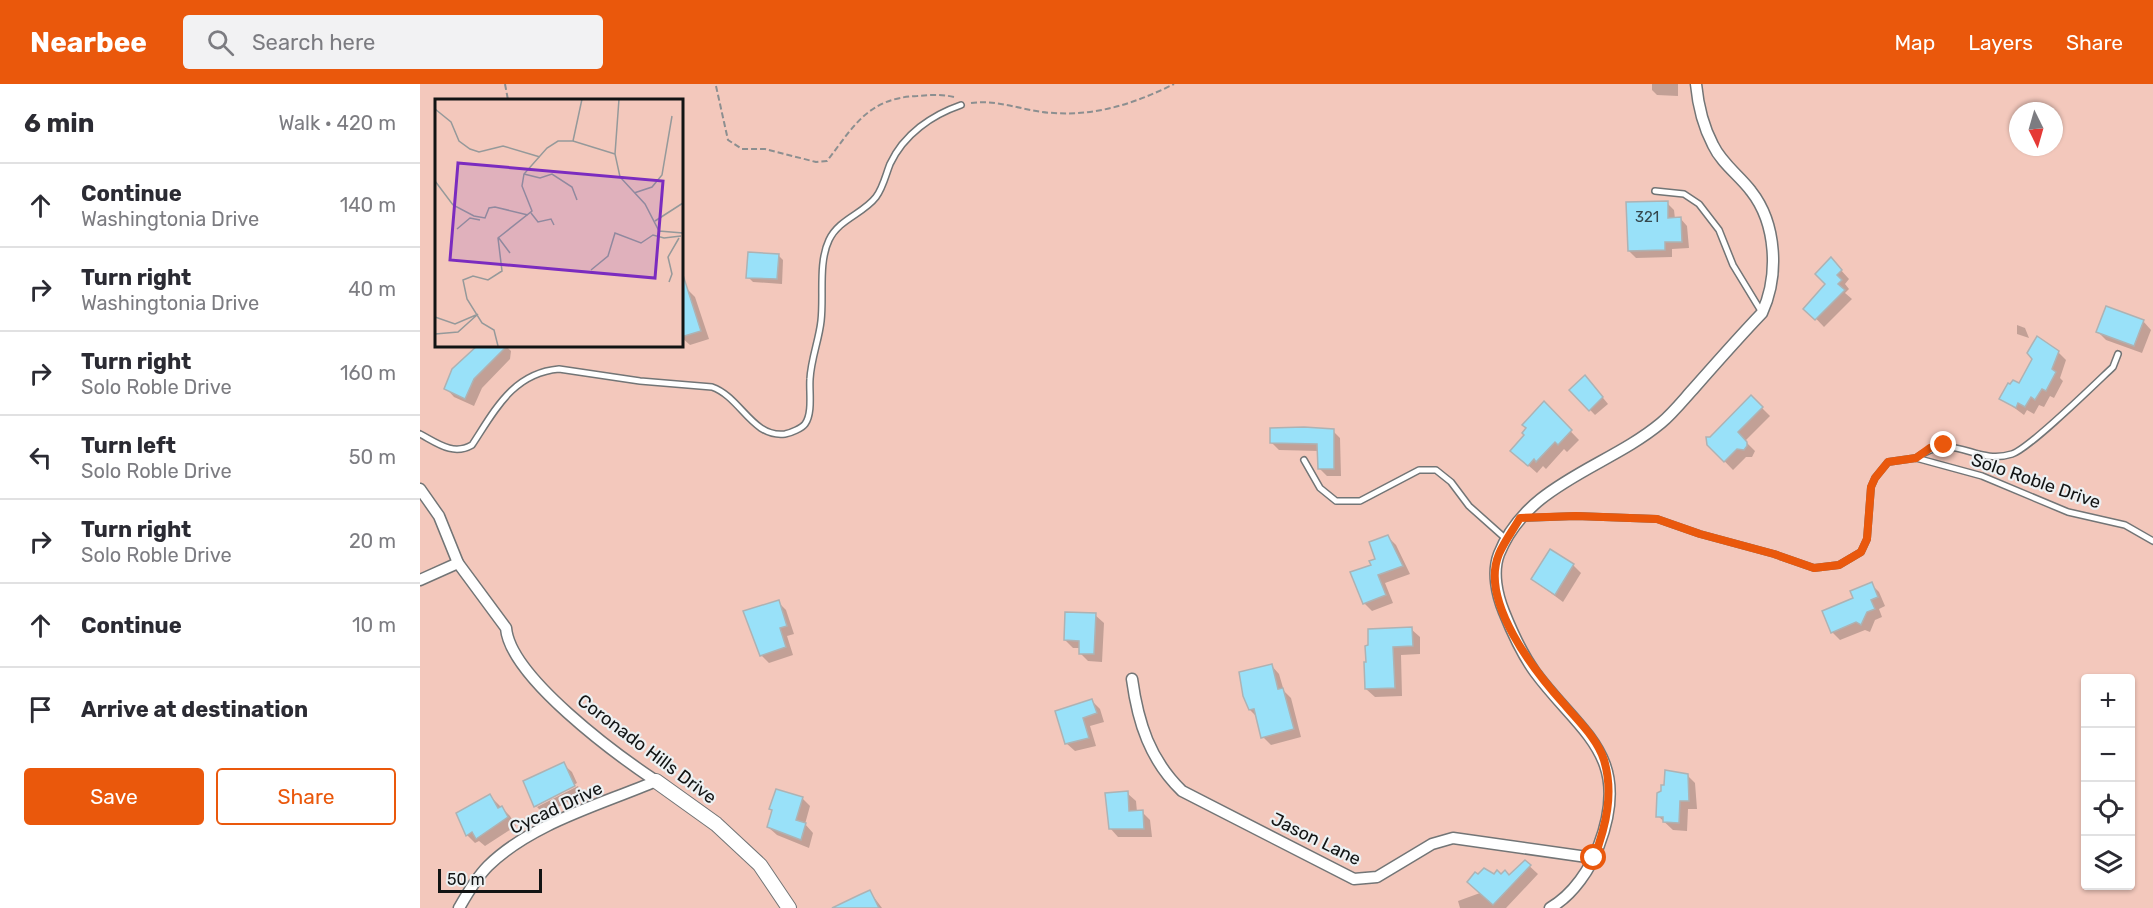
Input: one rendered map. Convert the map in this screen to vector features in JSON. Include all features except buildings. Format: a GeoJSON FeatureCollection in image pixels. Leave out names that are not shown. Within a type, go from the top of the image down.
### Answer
{"type":"FeatureCollection","features":[{"type":"Feature","properties":{"kind":"street"},"geometry":{"type":"LineString","coordinates":[[1550,908],[1585,874],[1594,858],[1604,833],[1609,805],[1608,779],[1603,758],[1589,733],[1535,672],[1514,636],[1499,600],[1496,581],[1498,555],[1520,518],[1560,483],[1628,446],[1662,423],[1762,313],[1771,288],[1774,254],[1766,216],[1752,191],[1713,147],[1698,106],[1696,84]]}},
{"type":"Feature","properties":{"kind":"street","name":"Coronado Hills Drive"},"geometry":{"type":"LineString","coordinates":[[420,489],[439,516],[458,563],[506,628],[507,637],[526,667],[554,701],[584,728],[716,824],[760,865],[789,908]]}},
{"type":"Feature","properties":{"kind":"street"},"geometry":{"type":"LineString","coordinates":[[420,580],[458,563]]}},
{"type":"Feature","properties":{"kind":"street","name":"Jason Lane"},"geometry":{"type":"LineString","coordinates":[[1132,680],[1137,713],[1145,737],[1164,774],[1182,791],[1354,879],[1377,877],[1432,844],[1453,838],[1594,858]]}},
{"type":"Feature","properties":{"kind":"street","name":"Cycad Drive"},"geometry":{"type":"LineString","coordinates":[[459,908],[486,868],[508,848],[536,832],[656,781]]}},
{"type":"Feature","properties":{"kind":"lane"},"geometry":{"type":"LineString","coordinates":[[420,434],[446,449],[465,449],[472,445],[507,392],[525,378],[546,370],[559,369],[640,381],[712,387],[723,391],[762,431],[778,435],[789,434],[805,424],[809,415],[810,377],[821,323],[825,261],[829,240],[841,224],[876,197],[892,160],[906,138],[941,112],[962,105]]}},
{"type":"Feature","properties":{"kind":"lane"},"geometry":{"type":"LineString","coordinates":[[1654,191],[1684,194],[1699,204],[1719,230],[1733,265],[1762,313]]}},
{"type":"Feature","properties":{"kind":"lane"},"geometry":{"type":"LineString","coordinates":[[1916,458],[1930,448],[1944,445],[1992,457],[2014,454],[2113,367],[2118,354]]}},
{"type":"Feature","properties":{"kind":"lane","name":"Solo Roble Drive"},"geometry":{"type":"LineString","coordinates":[[1520,518],[1576,516],[1657,519],[1814,568],[1839,565],[1861,552],[1867,539],[1871,487],[1875,478],[1888,462],[1916,458],[1982,476],[2068,512],[2125,525],[2153,541]]}},
{"type":"Feature","properties":{"kind":"lane"},"geometry":{"type":"LineString","coordinates":[[1304,460],[1320,488],[1336,501],[1360,501],[1419,470],[1436,470],[1451,482],[1469,506],[1507,540]]}},
{"type":"Feature","properties":{"kind":"path"},"geometry":{"type":"LineString","coordinates":[[506,84],[508,99]]}},
{"type":"Feature","properties":{"kind":"shaded area"},"geometry":{"type":"Polygon","coordinates":[[[420,84],[2153,84],[2153,908],[420,908],[420,84]]]}},
{"type":"Feature","properties":{"kind":"route"},"geometry":{"type":"LineString","coordinates":[[1594,858],[1604,833],[1609,805],[1608,779],[1603,758],[1589,733],[1535,672],[1514,636],[1499,600],[1496,581],[1498,555],[1520,518],[1576,516],[1657,519],[1814,568],[1839,565],[1861,552],[1867,539],[1871,487],[1888,462],[1916,458],[1930,448],[1944,445]]}}]}
